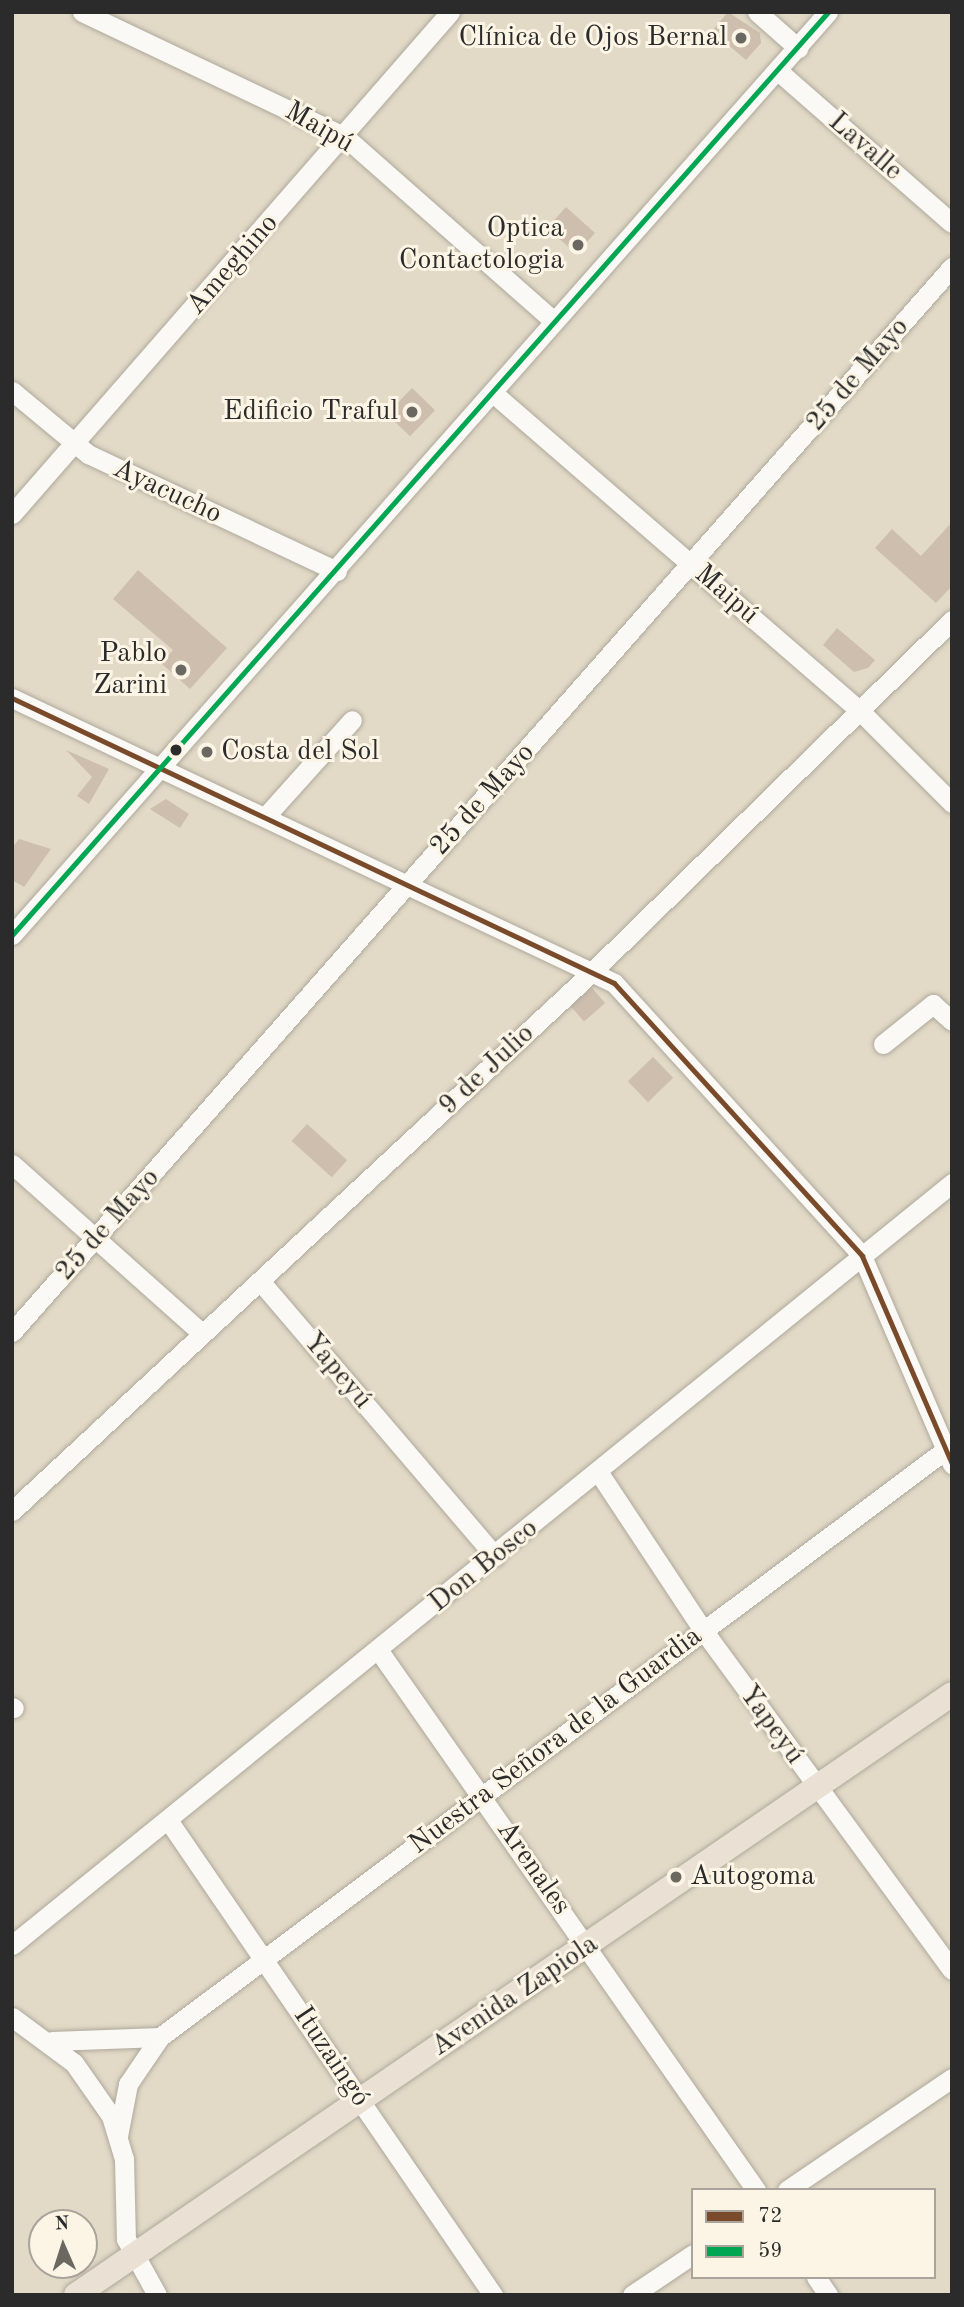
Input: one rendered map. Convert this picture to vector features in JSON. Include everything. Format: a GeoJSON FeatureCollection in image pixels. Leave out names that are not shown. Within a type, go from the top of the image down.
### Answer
{"type":"FeatureCollection","features":[{"type":"Feature","properties":{"kind":"main road","name":"Avenida Zapiola"},"geometry":{"type":"LineString","coordinates":[[76,2295],[952,1694]]}},
{"type":"Feature","properties":{"kind":"street","name":"Maipú"},"geometry":{"type":"LineString","coordinates":[[82,12],[345,138],[554,321]]}},
{"type":"Feature","properties":{"kind":"street","name":"Ameghino"},"geometry":{"type":"LineString","coordinates":[[12,514],[345,138],[450,12]]}},
{"type":"Feature","properties":{"kind":"street"},"geometry":{"type":"LineString","coordinates":[[757,12],[797,48]]}},
{"type":"Feature","properties":{"kind":"street"},"geometry":{"type":"LineString","coordinates":[[12,935],[337,571],[828,12]]}},
{"type":"Feature","properties":{"kind":"street","name":"Lavalle"},"geometry":{"type":"LineString","coordinates":[[777,70],[952,223]]}},
{"type":"Feature","properties":{"kind":"street","name":"25 de Mayo"},"geometry":{"type":"LineString","coordinates":[[12,1332],[693,566],[952,267]]}},
{"type":"Feature","properties":{"kind":"street","name":"Ayacucho"},"geometry":{"type":"LineString","coordinates":[[12,391],[74,446],[337,571]]}},
{"type":"Feature","properties":{"kind":"street","name":"Maipú"},"geometry":{"type":"LineString","coordinates":[[493,393],[859,710],[952,803]]}},
{"type":"Feature","properties":{"kind":"street","name":"9 de Julio"},"geometry":{"type":"LineString","coordinates":[[12,1511],[594,970],[952,620]]}},
{"type":"Feature","properties":{"kind":"street"},"geometry":{"type":"LineString","coordinates":[[12,698],[594,970],[614,983],[862,1256],[950,1453]]}},
{"type":"Feature","properties":{"kind":"street"},"geometry":{"type":"LineString","coordinates":[[264,817],[352,720]]}},
{"type":"Feature","properties":{"kind":"street"},"geometry":{"type":"LineString","coordinates":[[883,1044],[933,1004],[952,1021]]}},
{"type":"Feature","properties":{"kind":"street"},"geometry":{"type":"LineString","coordinates":[[12,1164],[202,1333]]}},
{"type":"Feature","properties":{"kind":"street","name":"Don Bosco"},"geometry":{"type":"LineString","coordinates":[[12,1945],[599,1473],[952,1183]]}},
{"type":"Feature","properties":{"kind":"street","name":"Yapeyú"},"geometry":{"type":"LineString","coordinates":[[260,1281],[495,1556]]}},
{"type":"Feature","properties":{"kind":"street","name":"Nuestra Señora de la Guardia"},"geometry":{"type":"LineString","coordinates":[[118,2136],[128,2084],[160,2037],[703,1630],[950,1453]]}},
{"type":"Feature","properties":{"kind":"street","name":"Yapeyú"},"geometry":{"type":"LineString","coordinates":[[599,1473],[703,1630],[952,1970]]}},
{"type":"Feature","properties":{"kind":"street","name":"Arenales"},"geometry":{"type":"LineString","coordinates":[[379,1651],[588,1946],[755,2188]]}},
{"type":"Feature","properties":{"kind":"street","name":"Ituzaingó"},"geometry":{"type":"LineString","coordinates":[[168,1820],[493,2295]]}},
{"type":"Feature","properties":{"kind":"street"},"geometry":{"type":"LineString","coordinates":[[12,2017],[52,2041],[87,2078],[118,2136],[132,2258],[157,2295]]}},
{"type":"Feature","properties":{"kind":"street"},"geometry":{"type":"LineString","coordinates":[[52,2041],[160,2037]]}},
{"type":"Feature","properties":{"kind":"street"},"geometry":{"type":"LineString","coordinates":[[790,2188],[952,2078]]}},
{"type":"Feature","properties":{"kind":"street"},"geometry":{"type":"LineString","coordinates":[[632,2295],[691,2255]]}},
{"type":"Feature","properties":{"kind":"street"},"geometry":{"type":"LineString","coordinates":[[817,2279],[828,2295]]}},
{"type":"Feature","properties":{"kind":"building","name":"Clínica de Ojos Bernal"},"geometry":{"type":"Polygon","coordinates":[[[728,12],[760,33],[761,43],[746,60],[712,31],[728,12]]]}},
{"type":"Feature","properties":{"kind":"building"},"geometry":{"type":"Polygon","coordinates":[[[566,207],[595,233],[576,254],[547,228],[566,207]]]}},
{"type":"Feature","properties":{"kind":"building","name":"Edificio Traful"},"geometry":{"type":"Polygon","coordinates":[[[412,388],[435,410],[410,436],[387,414],[412,388]]]}},
{"type":"Feature","properties":{"kind":"building"},"geometry":{"type":"Polygon","coordinates":[[[952,522],[952,586],[936,603],[875,548],[892,529],[921,556],[952,522]]]}},
{"type":"Feature","properties":{"kind":"building"},"geometry":{"type":"Polygon","coordinates":[[[138,570],[227,648],[190,689],[161,663],[173,650],[113,599],[138,570]]]}},
{"type":"Feature","properties":{"kind":"building"},"geometry":{"type":"Polygon","coordinates":[[[837,628],[875,660],[868,668],[854,672],[823,645],[837,628]]]}},
{"type":"Feature","properties":{"kind":"building"},"geometry":{"type":"Polygon","coordinates":[[[66,750],[109,769],[89,804],[77,796],[92,777],[66,750]]]}},
{"type":"Feature","properties":{"kind":"building"},"geometry":{"type":"Polygon","coordinates":[[[166,799],[189,814],[180,828],[150,809],[166,799]]]}},
{"type":"Feature","properties":{"kind":"building"},"geometry":{"type":"Polygon","coordinates":[[[19,839],[51,849],[24,887],[12,880],[12,848],[19,839]]]}},
{"type":"Feature","properties":{"kind":"building"},"geometry":{"type":"Polygon","coordinates":[[[592,988],[605,1003],[584,1021],[571,1006],[592,988]]]}},
{"type":"Feature","properties":{"kind":"building"},"geometry":{"type":"Polygon","coordinates":[[[653,1057],[673,1078],[648,1102],[628,1081],[653,1057]]]}},
{"type":"Feature","properties":{"kind":"building"},"geometry":{"type":"Polygon","coordinates":[[[307,1124],[347,1160],[332,1177],[292,1141],[307,1124]]]}},
{"type":"Feature","properties":{"kind":"transit line","name":"59"},"geometry":{"type":"LineString","coordinates":[[12,935],[828,12]]}},
{"type":"Feature","properties":{"kind":"transit line","name":"72"},"geometry":{"type":"LineString","coordinates":[[12,698],[614,983],[862,1256],[952,1464]]}},
{"type":"Feature","properties":{"kind":"place","name":"Clínica de Ojos Bernal"},"geometry":{"type":"Point","coordinates":[741,38]}},
{"type":"Feature","properties":{"kind":"place","name":"Optica Contactologia"},"geometry":{"type":"Point","coordinates":[578,245]}},
{"type":"Feature","properties":{"kind":"place","name":"Edificio Traful"},"geometry":{"type":"Point","coordinates":[412,412]}},
{"type":"Feature","properties":{"kind":"place","name":"Pablo Zarini"},"geometry":{"type":"Point","coordinates":[181,670]}},
{"type":"Feature","properties":{"kind":"place","name":"Costa del Sol"},"geometry":{"type":"Point","coordinates":[207,752]}},
{"type":"Feature","properties":{"kind":"place","name":"Autogoma"},"geometry":{"type":"Point","coordinates":[676,1877]}}]}
